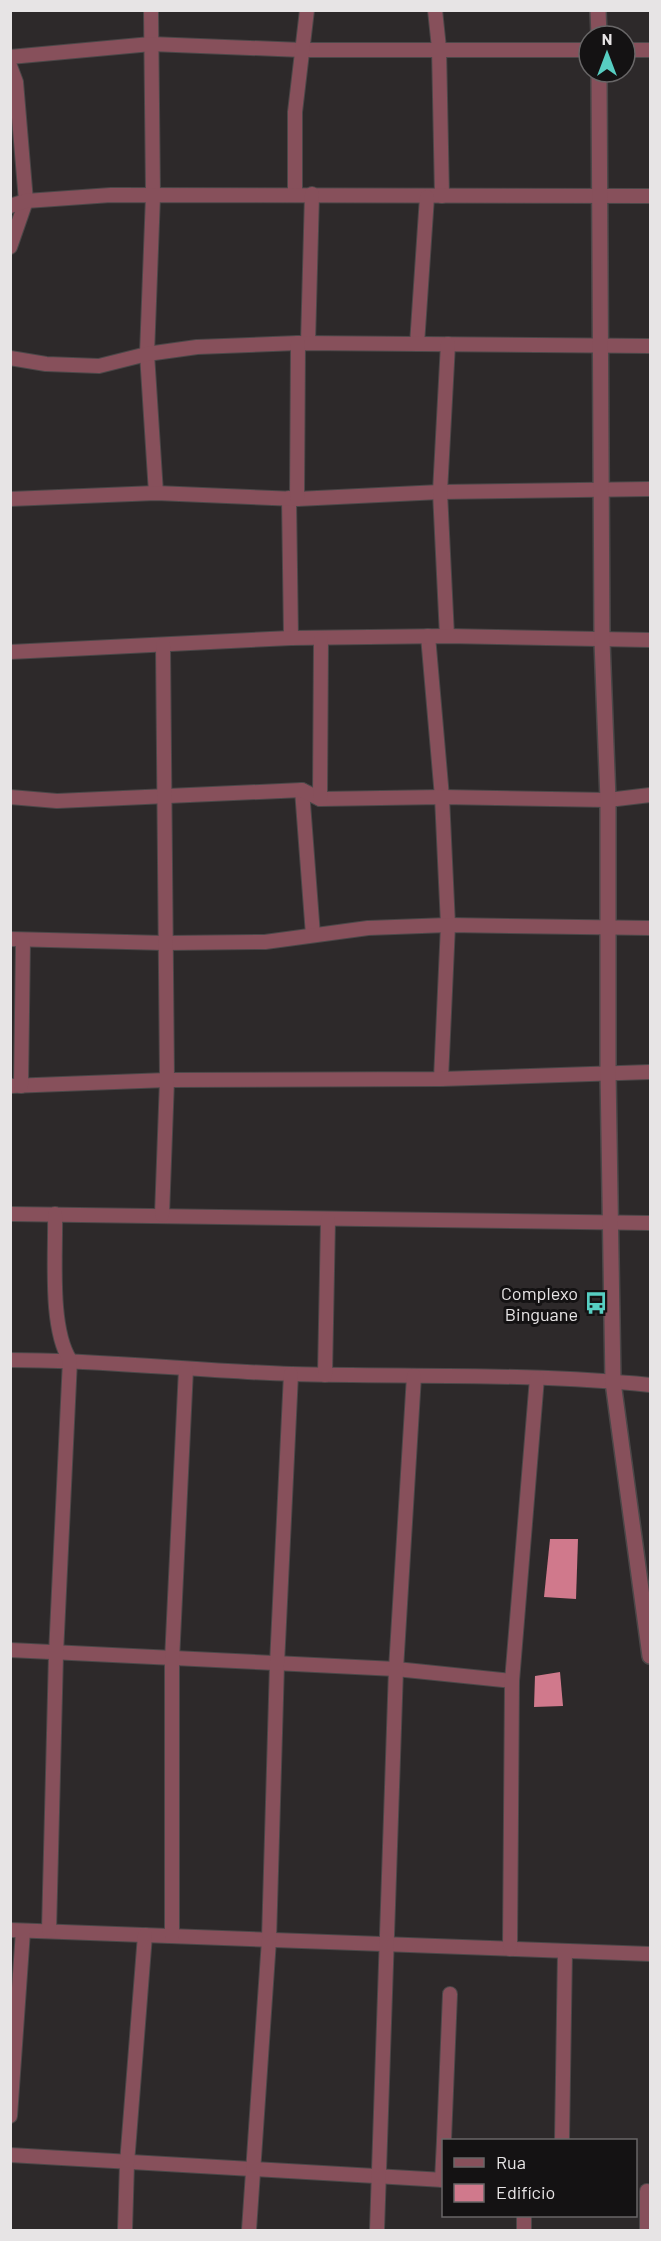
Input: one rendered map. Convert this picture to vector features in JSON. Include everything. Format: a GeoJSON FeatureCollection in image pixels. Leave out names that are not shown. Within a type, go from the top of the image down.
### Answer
{"type":"FeatureCollection","features":[{"type":"Feature","properties":{"kind":"street"},"geometry":{"type":"LineString","coordinates":[[151,10],[153,196],[147,354],[156,493]]}},
{"type":"Feature","properties":{"kind":"street"},"geometry":{"type":"LineString","coordinates":[[295,194],[295,111],[307,10]]}},
{"type":"Feature","properties":{"kind":"street"},"geometry":{"type":"LineString","coordinates":[[435,10],[439,48],[442,196]]}},
{"type":"Feature","properties":{"kind":"street"},"geometry":{"type":"LineString","coordinates":[[10,57],[151,44],[302,50],[439,48],[577,50]]}},
{"type":"Feature","properties":{"kind":"street"},"geometry":{"type":"LineString","coordinates":[[10,66],[15,82],[26,201],[10,247]]}},
{"type":"Feature","properties":{"kind":"street"},"geometry":{"type":"LineString","coordinates":[[599,84],[598,194],[603,489],[602,641],[608,800],[609,1222],[613,1382],[651,1656]]}},
{"type":"Feature","properties":{"kind":"street"},"geometry":{"type":"LineString","coordinates":[[291,638],[293,498],[312,194]]}},
{"type":"Feature","properties":{"kind":"street"},"geometry":{"type":"LineString","coordinates":[[10,206],[26,201],[111,195],[312,194],[427,197],[598,194],[651,196]]}},
{"type":"Feature","properties":{"kind":"street"},"geometry":{"type":"LineString","coordinates":[[417,344],[427,197]]}},
{"type":"Feature","properties":{"kind":"street"},"geometry":{"type":"LineString","coordinates":[[10,358],[46,364],[99,366],[147,354],[197,347],[303,343],[651,346]]}},
{"type":"Feature","properties":{"kind":"street"},"geometry":{"type":"LineString","coordinates":[[447,636],[440,492],[448,344]]}},
{"type":"Feature","properties":{"kind":"street"},"geometry":{"type":"LineString","coordinates":[[10,499],[156,493],[293,498],[440,492],[651,489]]}},
{"type":"Feature","properties":{"kind":"street"},"geometry":{"type":"LineString","coordinates":[[428,636],[442,797],[448,925],[441,1078]]}},
{"type":"Feature","properties":{"kind":"street"},"geometry":{"type":"LineString","coordinates":[[10,652],[291,638],[447,636],[602,641],[651,640]]}},
{"type":"Feature","properties":{"kind":"street"},"geometry":{"type":"LineString","coordinates":[[320,799],[321,639]]}},
{"type":"Feature","properties":{"kind":"street"},"geometry":{"type":"LineString","coordinates":[[162,1215],[167,1080],[163,645]]}},
{"type":"Feature","properties":{"kind":"street"},"geometry":{"type":"LineString","coordinates":[[302,790],[314,935]]}},
{"type":"Feature","properties":{"kind":"street"},"geometry":{"type":"LineString","coordinates":[[10,797],[57,801],[302,790],[320,799],[442,797],[608,800],[651,795]]}},
{"type":"Feature","properties":{"kind":"street"},"geometry":{"type":"LineString","coordinates":[[651,928],[448,925],[368,928],[265,942],[165,943],[17,940],[16,1086],[167,1080],[441,1078],[651,1072]]}},
{"type":"Feature","properties":{"kind":"street"},"geometry":{"type":"LineString","coordinates":[[10,1214],[651,1223]]}},
{"type":"Feature","properties":{"kind":"street"},"geometry":{"type":"LineString","coordinates":[[49,1931],[56,1654],[70,1360],[64,1350],[57,1319],[55,1214]]}},
{"type":"Feature","properties":{"kind":"street"},"geometry":{"type":"LineString","coordinates":[[325,1374],[328,1220]]}},
{"type":"Feature","properties":{"kind":"street"},"geometry":{"type":"LineString","coordinates":[[10,1360],[70,1360],[291,1374],[537,1378],[651,1385]]}},
{"type":"Feature","properties":{"kind":"street"},"geometry":{"type":"LineString","coordinates":[[172,1936],[172,1660],[186,1369]]}},
{"type":"Feature","properties":{"kind":"street"},"geometry":{"type":"LineString","coordinates":[[249,2230],[269,1940],[277,1664],[291,1374]]}},
{"type":"Feature","properties":{"kind":"street"},"geometry":{"type":"LineString","coordinates":[[377,2230],[381,2177],[396,1669],[414,1376]]}},
{"type":"Feature","properties":{"kind":"street"},"geometry":{"type":"LineString","coordinates":[[510,1949],[512,1681],[537,1378]]}},
{"type":"Feature","properties":{"kind":"street"},"geometry":{"type":"LineString","coordinates":[[10,1650],[172,1660],[396,1669],[512,1681]]}},
{"type":"Feature","properties":{"kind":"street"},"geometry":{"type":"LineString","coordinates":[[10,2116],[17,1930],[651,1954]]}},
{"type":"Feature","properties":{"kind":"street"},"geometry":{"type":"LineString","coordinates":[[125,2230],[145,1935]]}},
{"type":"Feature","properties":{"kind":"street"},"geometry":{"type":"LineString","coordinates":[[562,2139],[565,1951]]}},
{"type":"Feature","properties":{"kind":"street"},"geometry":{"type":"LineString","coordinates":[[444,2139],[450,1994]]}},
{"type":"Feature","properties":{"kind":"street"},"geometry":{"type":"LineString","coordinates":[[10,2155],[442,2180]]}},
{"type":"Feature","properties":{"kind":"street"},"geometry":{"type":"LineString","coordinates":[[644,2191],[647,2230]]}},
{"type":"Feature","properties":{"kind":"building"},"geometry":{"type":"Polygon","coordinates":[[[550,1539],[578,1539],[576,1599],[544,1597],[550,1539]]]}},
{"type":"Feature","properties":{"kind":"building"},"geometry":{"type":"Polygon","coordinates":[[[560,1672],[563,1706],[534,1707],[535,1676],[560,1672]]]}},
{"type":"Feature","properties":{"kind":"place","name":"Complexo Binguane"},"geometry":{"type":"Point","coordinates":[596,1303]}}]}
